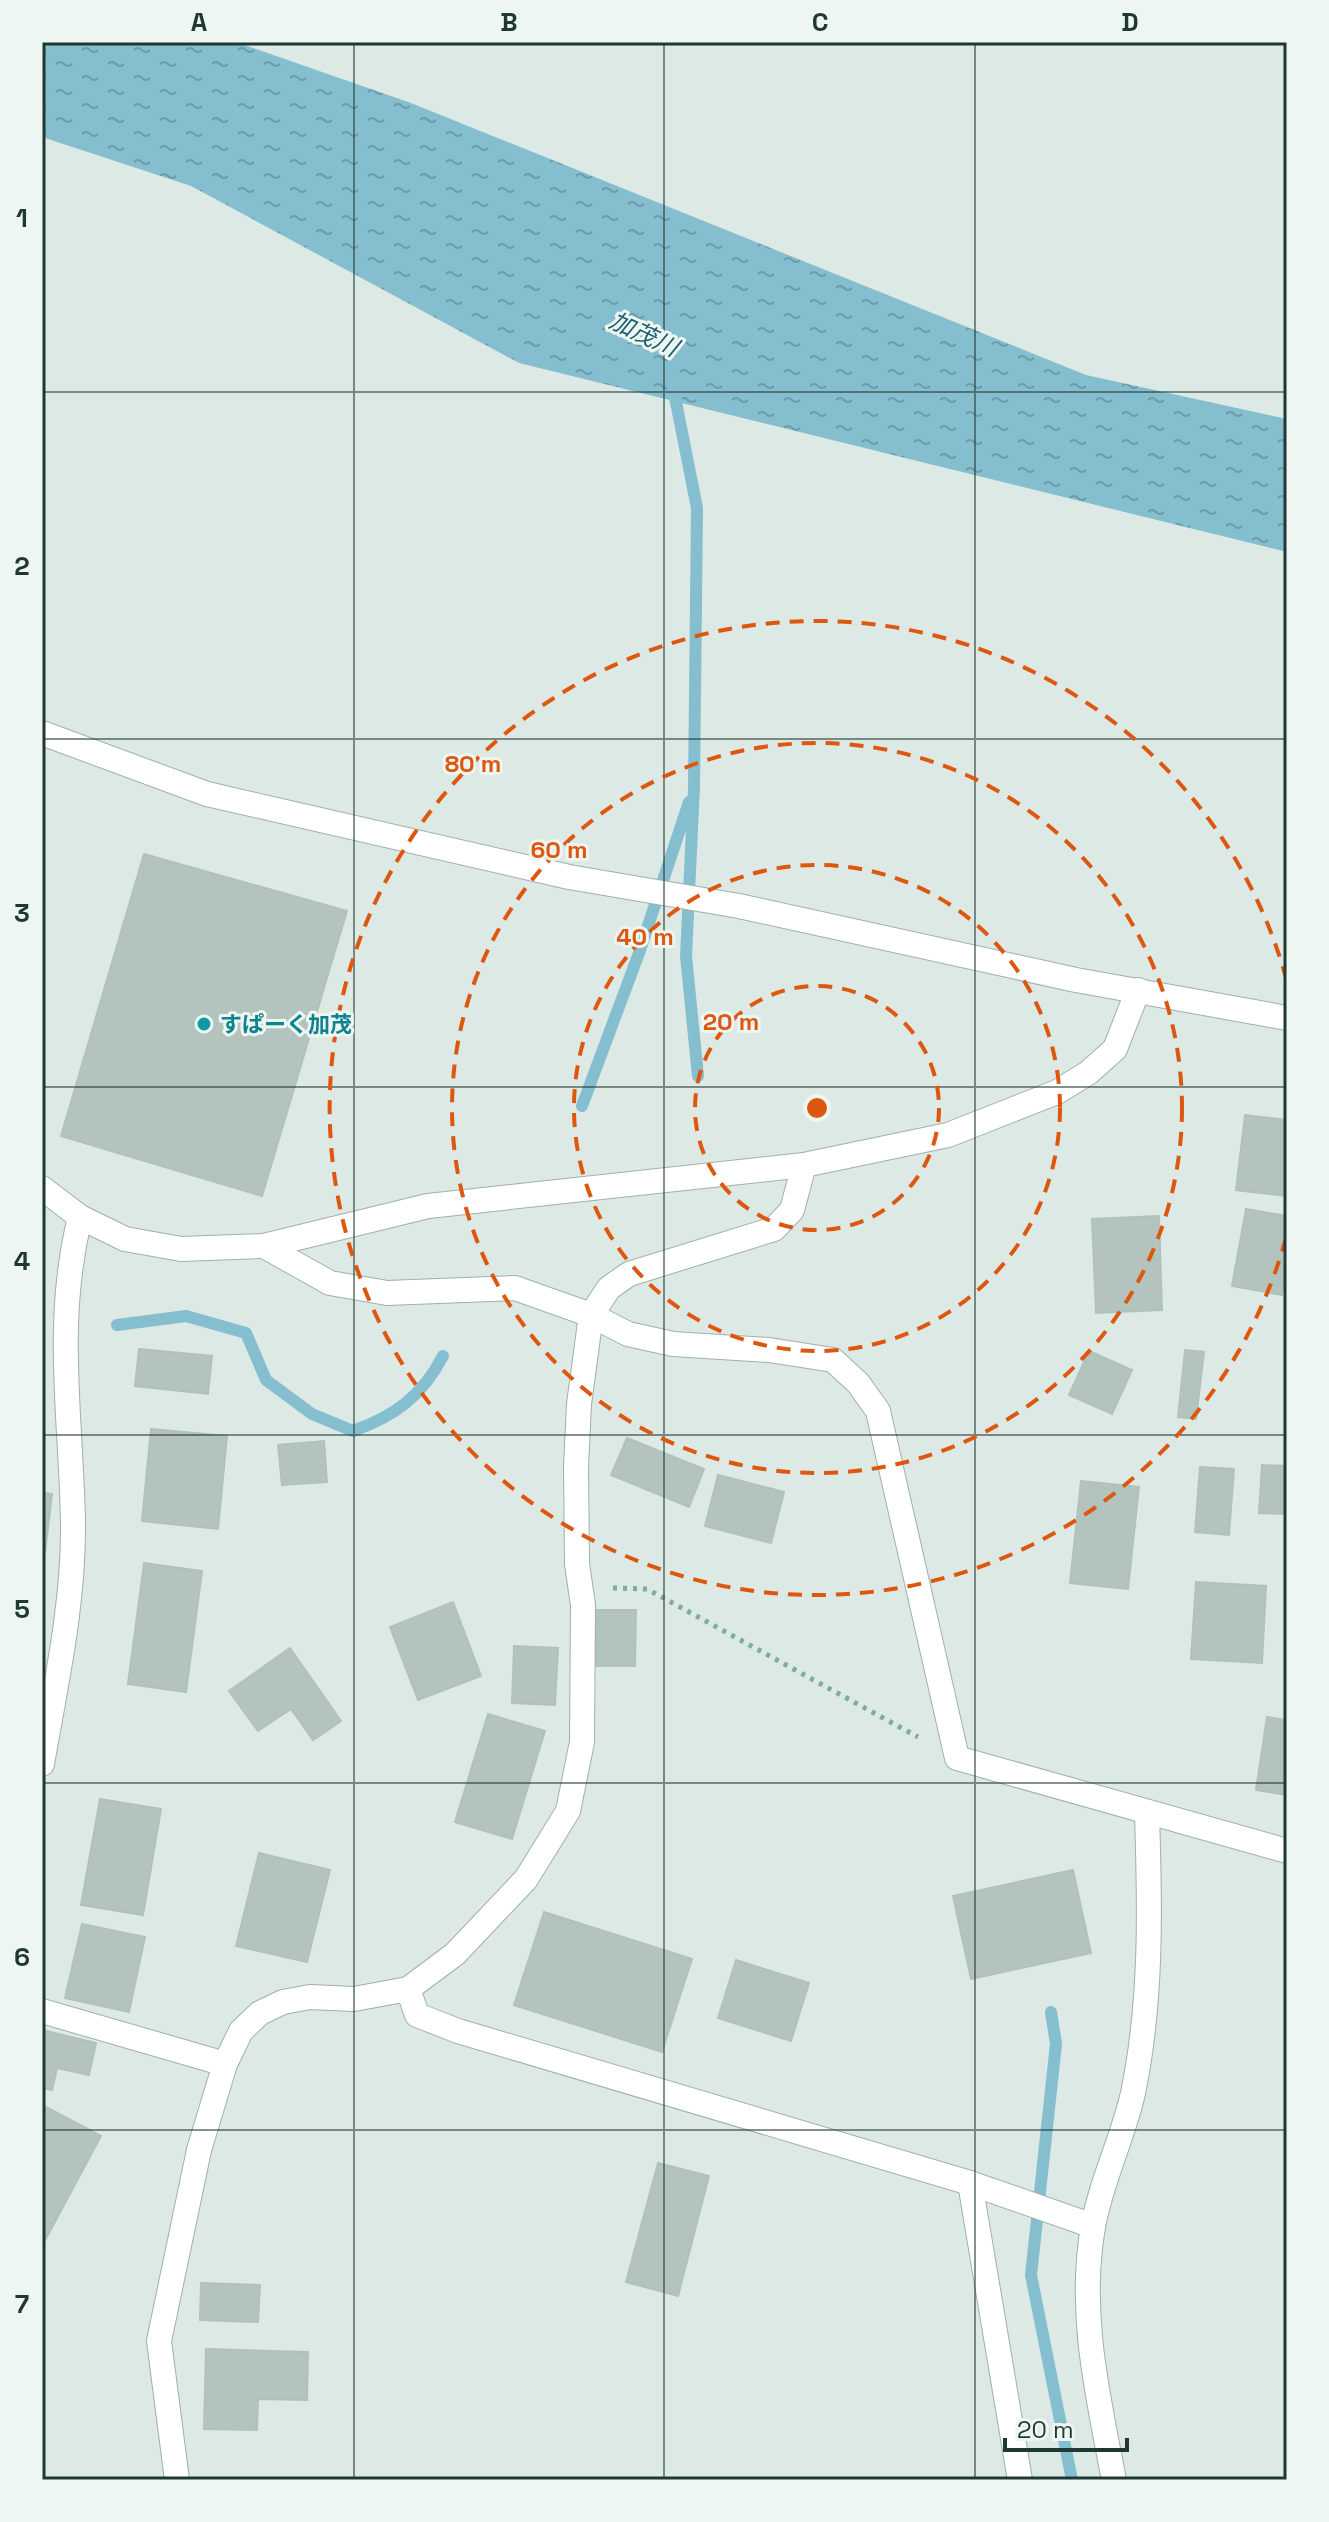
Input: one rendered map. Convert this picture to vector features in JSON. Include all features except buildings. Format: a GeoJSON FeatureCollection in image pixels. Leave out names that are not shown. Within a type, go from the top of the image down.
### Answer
{"type":"FeatureCollection","features":[{"type":"Feature","properties":{"kind":"street"},"geometry":{"type":"LineString","coordinates":[[42,733],[207,794],[569,877],[739,906],[1076,980],[1287,1018]]}},
{"type":"Feature","properties":{"kind":"street"},"geometry":{"type":"LineString","coordinates":[[42,1188],[80,1217],[125,1239],[181,1249],[264,1246],[428,1206],[804,1165],[948,1135],[1057,1092],[1088,1073],[1115,1049],[1138,990]]}},
{"type":"Feature","properties":{"kind":"street"},"geometry":{"type":"LineString","coordinates":[[177,2480],[159,2341],[199,2150],[225,2064],[241,2031],[260,2013],[283,2002],[310,1997],[354,1999],[408,1989],[455,1954],[526,1879],[568,1811],[582,1742],[582,1597],[577,1564],[576,1467],[579,1404],[591,1315],[609,1288],[629,1274],[774,1229],[792,1210],[804,1165]]}},
{"type":"Feature","properties":{"kind":"street"},"geometry":{"type":"LineString","coordinates":[[42,1764],[71,1600],[73,1521],[53,1368],[68,1268],[80,1217]]}},
{"type":"Feature","properties":{"kind":"street"},"geometry":{"type":"LineString","coordinates":[[264,1246],[330,1283],[387,1293],[515,1288],[591,1315],[628,1334],[673,1344],[769,1350],[833,1360],[858,1383],[878,1411],[957,1758],[1287,1851]]}},
{"type":"Feature","properties":{"kind":"street"},"geometry":{"type":"LineString","coordinates":[[1114,2480],[1090,2356],[1088,2305],[1093,2226],[1132,2097],[1146,2028],[1147,1814]]}},
{"type":"Feature","properties":{"kind":"street"},"geometry":{"type":"LineString","coordinates":[[408,1989],[417,2015],[458,2031],[982,2187],[1070,2215],[1093,2226]]}},
{"type":"Feature","properties":{"kind":"street"},"geometry":{"type":"LineString","coordinates":[[42,2011],[225,2064]]}},
{"type":"Feature","properties":{"kind":"street"},"geometry":{"type":"LineString","coordinates":[[982,2187],[1020,2480]]}},
{"type":"Feature","properties":{"kind":"path"},"geometry":{"type":"LineString","coordinates":[[582,1597],[625,1587],[647,1589],[957,1758]]}},
{"type":"Feature","properties":{"kind":"water","name":"加茂川"},"geometry":{"type":"Polygon","coordinates":[[[42,42],[236,42],[411,103],[1086,375],[1287,419],[1287,552],[519,363],[191,186],[42,137],[42,42]]]}},
{"type":"Feature","properties":{"kind":"waterway"},"geometry":{"type":"LineString","coordinates":[[673,387],[697,508],[694,787],[686,956],[698,1076]]}},
{"type":"Feature","properties":{"kind":"waterway"},"geometry":{"type":"LineString","coordinates":[[582,1106],[639,953],[689,802]]}},
{"type":"Feature","properties":{"kind":"waterway"},"geometry":{"type":"LineString","coordinates":[[117,1325],[186,1316],[246,1333],[266,1380],[312,1414],[353,1431],[382,1419],[406,1403],[426,1382],[443,1356]]}},
{"type":"Feature","properties":{"kind":"waterway"},"geometry":{"type":"LineString","coordinates":[[1051,2012],[1056,2044],[1031,2275],[1072,2480]]}},
{"type":"Feature","properties":{"kind":"place","name":"すぱーく加茂"},"geometry":{"type":"Point","coordinates":[204,1024]}}]}
